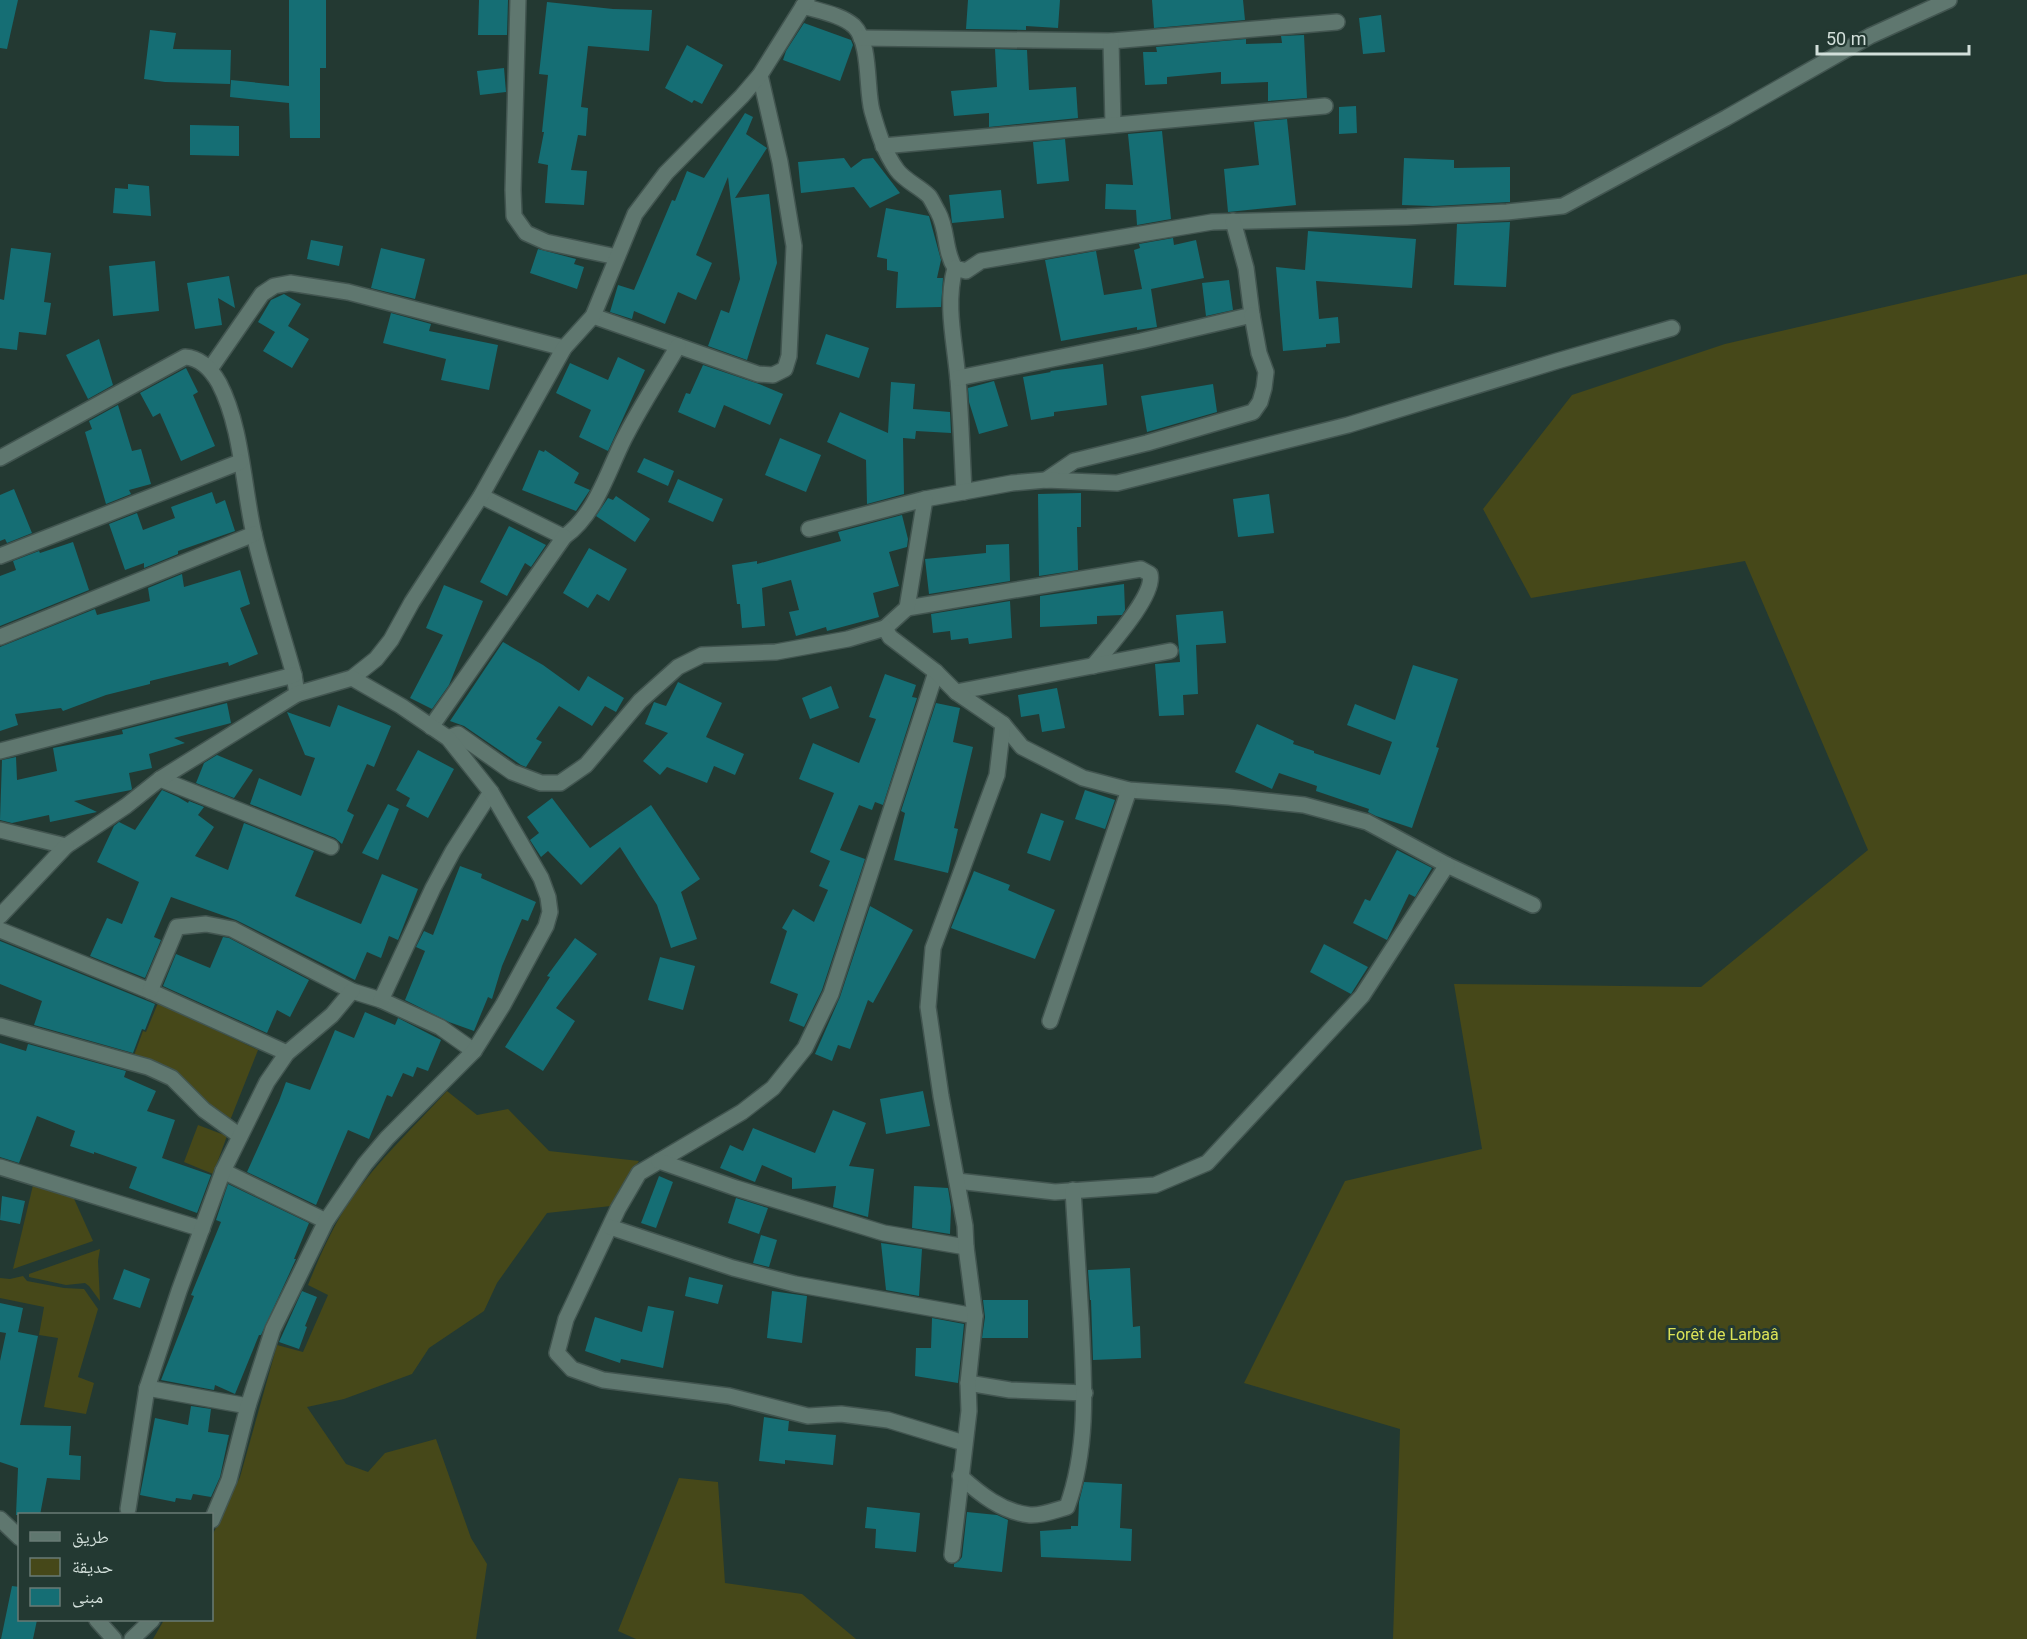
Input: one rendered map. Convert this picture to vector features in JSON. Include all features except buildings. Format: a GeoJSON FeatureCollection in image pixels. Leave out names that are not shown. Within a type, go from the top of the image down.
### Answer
{"type":"FeatureCollection","features":[{"type":"Feature","properties":{"kind":"street"},"geometry":{"type":"LineString","coordinates":[[518,0],[514,216],[526,233],[546,242],[617,258]]}},
{"type":"Feature","properties":{"kind":"street"},"geometry":{"type":"LineString","coordinates":[[0,916],[66,846],[126,806],[160,779],[297,694],[352,678],[376,659],[391,640],[412,602],[482,496],[564,348],[593,316],[635,214],[666,173],[760,75],[805,3],[854,26],[861,38],[871,108],[883,146],[898,171],[929,197],[940,216],[949,258],[955,268],[966,271],[981,261],[1212,222],[1418,217],[1563,206],[1726,118],[1870,36],[1949,0]]}},
{"type":"Feature","properties":{"kind":"street"},"geometry":{"type":"LineString","coordinates":[[861,38],[1111,41],[1337,22]]}},
{"type":"Feature","properties":{"kind":"street"},"geometry":{"type":"LineString","coordinates":[[1111,41],[1113,125]]}},
{"type":"Feature","properties":{"kind":"street"},"geometry":{"type":"LineString","coordinates":[[593,316],[758,374],[773,375],[786,369],[789,356],[794,246],[780,162],[760,75]]}},
{"type":"Feature","properties":{"kind":"street"},"geometry":{"type":"LineString","coordinates":[[883,146],[1325,106]]}},
{"type":"Feature","properties":{"kind":"street"},"geometry":{"type":"LineString","coordinates":[[1046,480],[1074,461],[1147,443],[1252,412],[1260,402],[1266,372],[1259,353],[1246,268],[1233,221]]}},
{"type":"Feature","properties":{"kind":"street"},"geometry":{"type":"LineString","coordinates":[[955,268],[951,284],[951,323],[958,378],[964,492]]}},
{"type":"Feature","properties":{"kind":"street"},"geometry":{"type":"LineString","coordinates":[[210,369],[262,294],[274,286],[290,283],[348,292],[564,348]]}},
{"type":"Feature","properties":{"kind":"street"},"geometry":{"type":"LineString","coordinates":[[958,378],[1142,341],[1252,315]]}},
{"type":"Feature","properties":{"kind":"street"},"geometry":{"type":"LineString","coordinates":[[809,529],[925,499],[1012,483],[1046,480],[1117,483],[1348,425],[1672,328]]}},
{"type":"Feature","properties":{"kind":"street"},"geometry":{"type":"LineString","coordinates":[[431,727],[564,537],[577,528],[591,509],[625,438],[678,346]]}},
{"type":"Feature","properties":{"kind":"street"},"geometry":{"type":"LineString","coordinates":[[0,458],[185,357],[197,357],[210,369],[219,383],[232,415],[254,534],[294,675],[297,694]]}},
{"type":"Feature","properties":{"kind":"street"},"geometry":{"type":"LineString","coordinates":[[0,556],[240,462]]}},
{"type":"Feature","properties":{"kind":"street"},"geometry":{"type":"LineString","coordinates":[[482,496],[564,537]]}},
{"type":"Feature","properties":{"kind":"street"},"geometry":{"type":"LineString","coordinates":[[907,608],[925,499]]}},
{"type":"Feature","properties":{"kind":"street"},"geometry":{"type":"LineString","coordinates":[[0,637],[254,534]]}},
{"type":"Feature","properties":{"kind":"street"},"geometry":{"type":"LineString","coordinates":[[448,738],[459,734],[512,772],[541,783],[560,783],[586,765],[640,701],[678,667],[702,655],[776,652],[848,639],[885,628],[907,608],[1141,569],[1150,574],[1152,581],[1150,588],[1141,604],[1094,666]]}},
{"type":"Feature","properties":{"kind":"street"},"geometry":{"type":"LineString","coordinates":[[885,628],[890,637],[936,672],[956,692],[1003,724],[1022,747],[1083,778],[1129,790],[1229,797],[1304,806],[1367,822],[1447,865],[1533,905]]}},
{"type":"Feature","properties":{"kind":"street"},"geometry":{"type":"LineString","coordinates":[[956,692],[1170,651]]}},
{"type":"Feature","properties":{"kind":"street"},"geometry":{"type":"LineString","coordinates":[[936,672],[831,994],[805,1048],[773,1088],[742,1112],[639,1173],[566,1319],[557,1353],[572,1369],[603,1380],[729,1396],[808,1416],[841,1414],[888,1420],[964,1443]]}},
{"type":"Feature","properties":{"kind":"street"},"geometry":{"type":"LineString","coordinates":[[0,751],[294,675]]}},
{"type":"Feature","properties":{"kind":"street"},"geometry":{"type":"LineString","coordinates":[[213,1518],[229,1480],[248,1406],[273,1329],[326,1221],[365,1164],[387,1138],[474,1051],[503,1005],[546,926],[550,912],[548,897],[541,878],[491,792],[448,738],[401,706],[352,678]]}},
{"type":"Feature","properties":{"kind":"street"},"geometry":{"type":"LineString","coordinates":[[952,1555],[969,1411],[968,1383],[975,1317],[965,1226],[940,1096],[928,1007],[933,948],[996,775],[1003,724]]}},
{"type":"Feature","properties":{"kind":"street"},"geometry":{"type":"LineString","coordinates":[[160,779],[331,847]]}},
{"type":"Feature","properties":{"kind":"street"},"geometry":{"type":"LineString","coordinates":[[1050,1021],[1129,790]]}},
{"type":"Feature","properties":{"kind":"street"},"geometry":{"type":"LineString","coordinates":[[381,1000],[433,888],[453,851],[491,792]]}},
{"type":"Feature","properties":{"kind":"street"},"geometry":{"type":"LineString","coordinates":[[0,830],[66,846]]}},
{"type":"Feature","properties":{"kind":"street"},"geometry":{"type":"LineString","coordinates":[[957,1181],[1055,1191],[1155,1185],[1207,1163],[1362,996],[1447,865]]}},
{"type":"Feature","properties":{"kind":"street"},"geometry":{"type":"LineString","coordinates":[[150,991],[177,927],[206,924],[232,928],[352,991],[381,1000],[441,1027],[474,1051]]}},
{"type":"Feature","properties":{"kind":"street"},"geometry":{"type":"LineString","coordinates":[[0,930],[150,991],[287,1053]]}},
{"type":"Feature","properties":{"kind":"street"},"geometry":{"type":"LineString","coordinates":[[128,1509],[147,1388],[179,1291],[223,1171],[267,1082],[287,1053],[332,1016],[352,991]]}},
{"type":"Feature","properties":{"kind":"street"},"geometry":{"type":"LineString","coordinates":[[0,1026],[148,1067],[172,1078],[204,1110],[240,1136]]}},
{"type":"Feature","properties":{"kind":"street"},"geometry":{"type":"LineString","coordinates":[[659,1161],[736,1188],[884,1233],[966,1247]]}},
{"type":"Feature","properties":{"kind":"street"},"geometry":{"type":"LineString","coordinates":[[0,1167],[202,1229]]}},
{"type":"Feature","properties":{"kind":"street"},"geometry":{"type":"LineString","coordinates":[[223,1171],[326,1221]]}},
{"type":"Feature","properties":{"kind":"street"},"geometry":{"type":"LineString","coordinates":[[960,1476],[984,1497],[1004,1507],[1031,1515],[1067,1507],[1075,1485],[1085,1393],[1073,1190]]}},
{"type":"Feature","properties":{"kind":"street"},"geometry":{"type":"LineString","coordinates":[[610,1227],[733,1268],[795,1284],[975,1317]]}},
{"type":"Feature","properties":{"kind":"street"},"geometry":{"type":"LineString","coordinates":[[968,1383],[1010,1390],[1085,1393]]}},
{"type":"Feature","properties":{"kind":"street"},"geometry":{"type":"LineString","coordinates":[[147,1388],[248,1406]]}},
{"type":"Feature","properties":{"kind":"street"},"geometry":{"type":"LineString","coordinates":[[0,1519],[18,1536]]}},
{"type":"Feature","properties":{"kind":"street"},"geometry":{"type":"LineString","coordinates":[[98,1621],[114,1639]]}},
{"type":"Feature","properties":{"kind":"street"},"geometry":{"type":"LineString","coordinates":[[132,1639],[151,1621]]}},
{"type":"Feature","properties":{"kind":"green space","name":"Forêt de Larbaâ"},"geometry":{"type":"Polygon","coordinates":[[[2027,274],[2027,1639],[1393,1639],[1400,1429],[1244,1383],[1345,1181],[1482,1149],[1454,984],[1701,987],[1868,850],[1745,561],[1531,598],[1483,509],[1572,395],[1725,344],[2027,274]]]}},
{"type":"Feature","properties":{"kind":"green space"},"geometry":{"type":"Polygon","coordinates":[[[158,1003],[258,1050],[229,1123],[133,1058],[143,1031],[146,1032],[158,1003]]]}},
{"type":"Feature","properties":{"kind":"green space"},"geometry":{"type":"Polygon","coordinates":[[[447,1091],[477,1115],[508,1109],[549,1151],[639,1161],[611,1206],[547,1213],[497,1283],[484,1311],[429,1348],[412,1374],[344,1399],[307,1407],[346,1464],[368,1472],[385,1453],[436,1439],[471,1538],[487,1564],[476,1639],[153,1639],[163,1621],[213,1621],[213,1534],[240,1477],[277,1345],[303,1352],[328,1295],[308,1285],[324,1247],[355,1194],[406,1134],[447,1091]]]}},
{"type":"Feature","properties":{"kind":"green space"},"geometry":{"type":"Polygon","coordinates":[[[198,1125],[227,1136],[213,1174],[184,1162],[198,1125]]]}},
{"type":"Feature","properties":{"kind":"green space"},"geometry":{"type":"Polygon","coordinates":[[[34,1181],[71,1192],[93,1241],[13,1269],[34,1181]]]}},
{"type":"Feature","properties":{"kind":"green space"},"geometry":{"type":"Polygon","coordinates":[[[100,1249],[98,1261],[100,1301],[85,1283],[66,1285],[29,1277],[29,1274],[100,1249]]]}},
{"type":"Feature","properties":{"kind":"green space"},"geometry":{"type":"Polygon","coordinates":[[[23,1276],[27,1281],[84,1289],[98,1309],[78,1377],[94,1383],[86,1414],[44,1407],[58,1338],[39,1335],[44,1307],[0,1298],[0,1278],[10,1279],[23,1276]]]}},
{"type":"Feature","properties":{"kind":"green space"},"geometry":{"type":"Polygon","coordinates":[[[679,1478],[718,1482],[725,1583],[802,1594],[856,1639],[636,1639],[618,1631],[679,1478]]]}}]}
